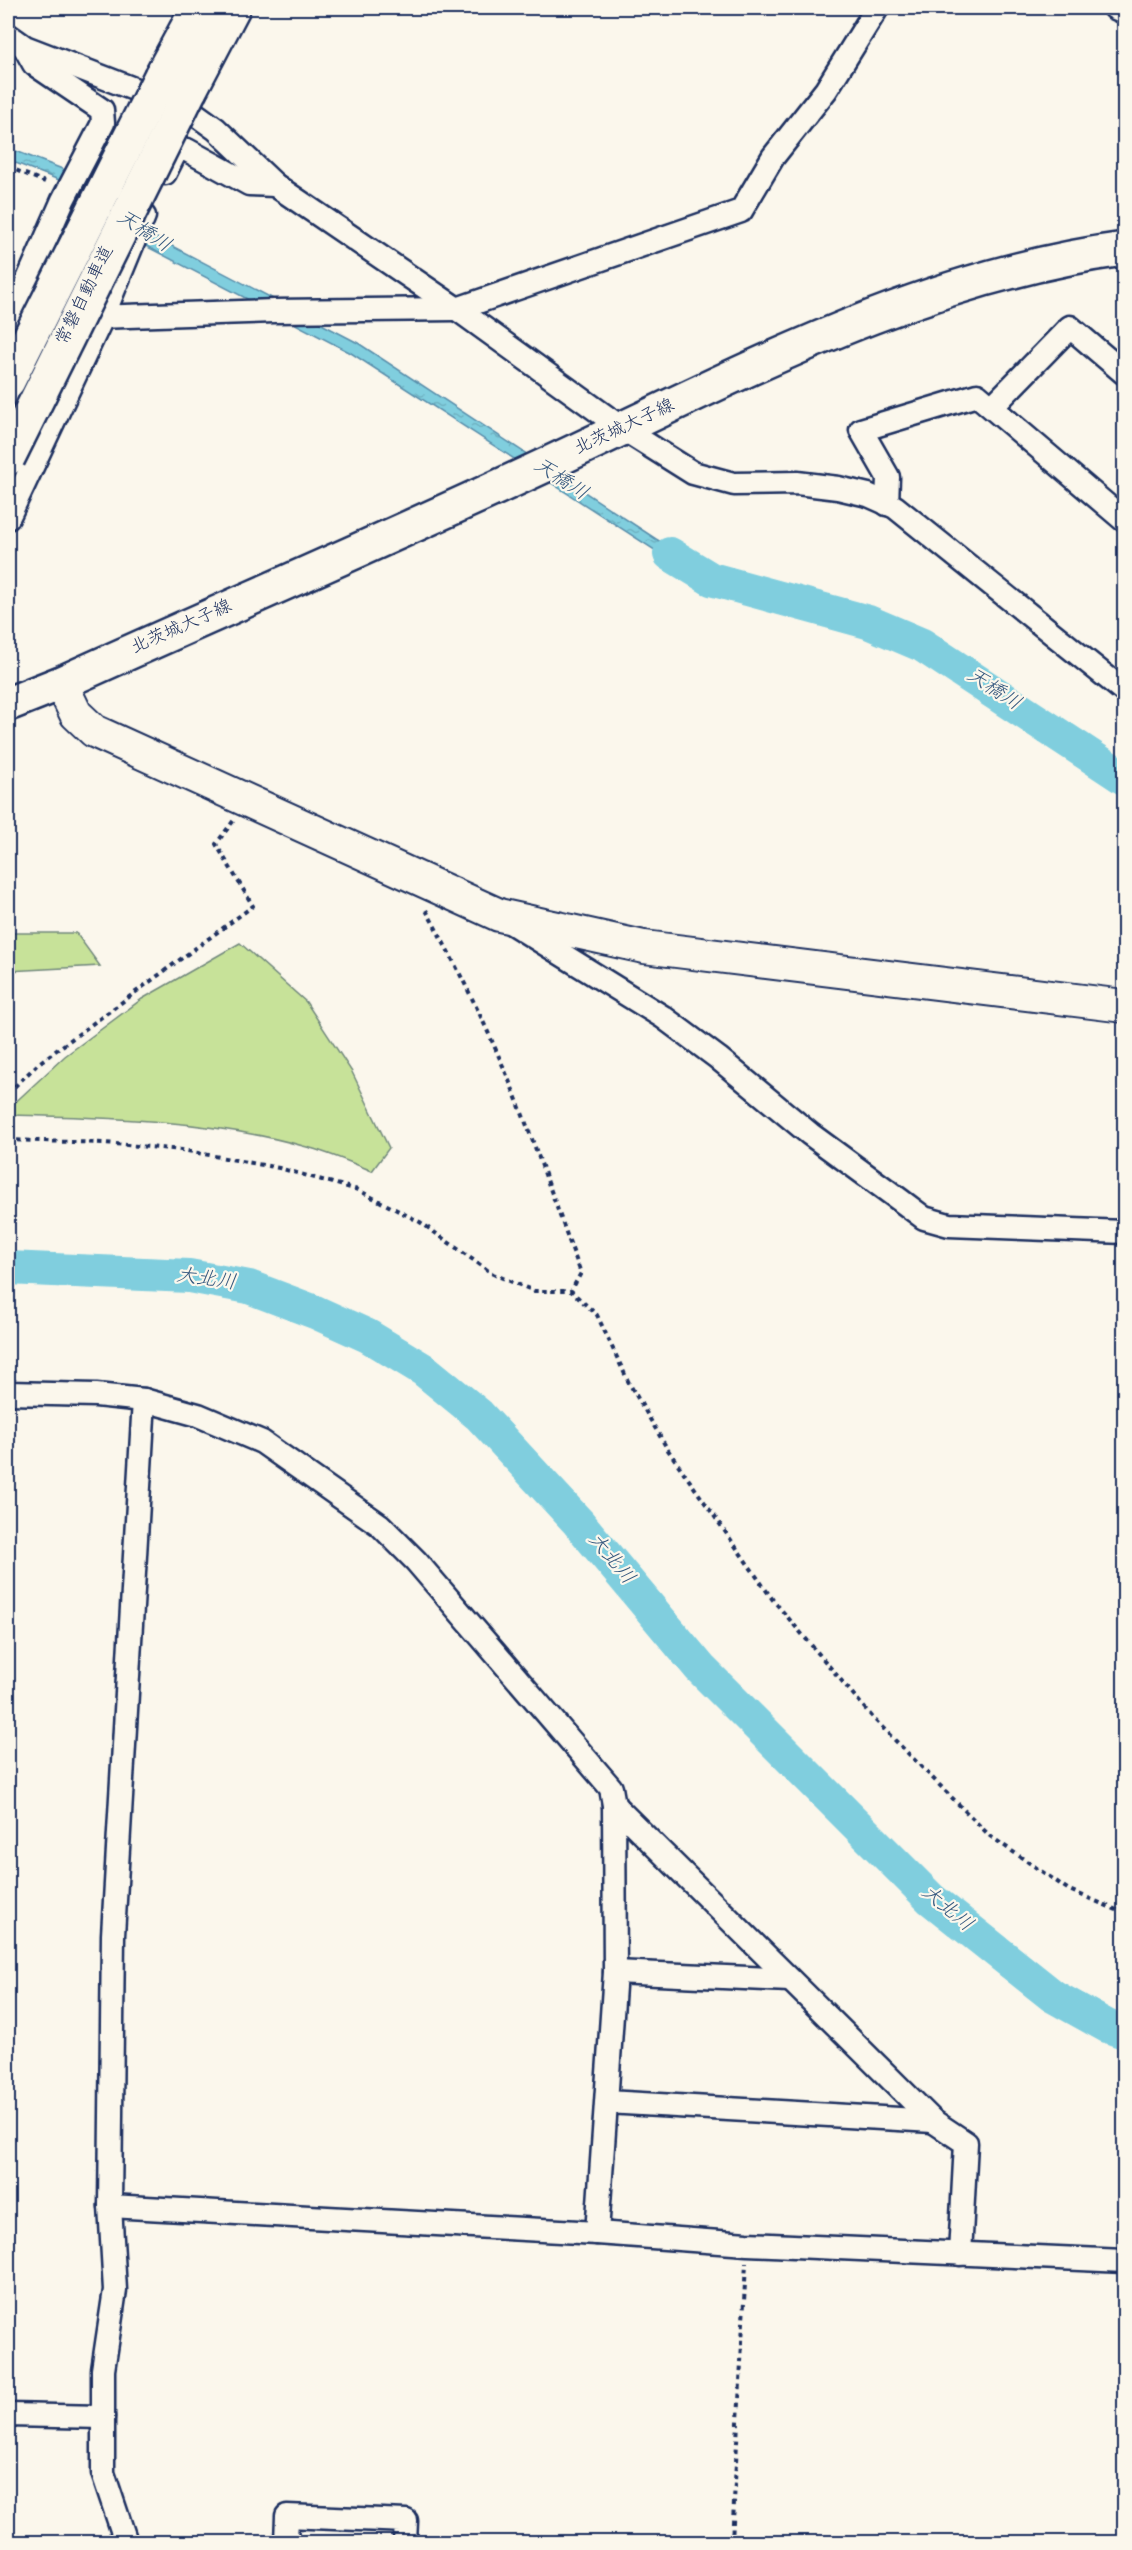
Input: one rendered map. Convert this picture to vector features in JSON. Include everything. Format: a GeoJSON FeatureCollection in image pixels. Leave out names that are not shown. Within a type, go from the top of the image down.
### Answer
{"type":"FeatureCollection","features":[{"type":"Feature","properties":{"kind":"main road","name":"常磐自動車道"},"geometry":{"type":"LineString","coordinates":[[8,458],[175,84],[198,8]]}},
{"type":"Feature","properties":{"kind":"main road","name":"常磐自動車道"},"geometry":{"type":"LineString","coordinates":[[8,381],[175,84],[233,8]]}},
{"type":"Feature","properties":{"kind":"main road","name":"北茨城大子線"},"geometry":{"type":"LineString","coordinates":[[8,704],[61,683],[541,467],[869,316],[992,276],[1125,249]]}},
{"type":"Feature","properties":{"kind":"street"},"geometry":{"type":"LineString","coordinates":[[16,41],[34,64],[96,105],[102,110],[104,118],[63,200],[8,322],[103,316],[302,310],[458,309],[741,211],[773,157],[826,90],[877,8]]}},
{"type":"Feature","properties":{"kind":"street"},"geometry":{"type":"LineString","coordinates":[[1114,8],[1125,12]]}},
{"type":"Feature","properties":{"kind":"street"},"geometry":{"type":"LineString","coordinates":[[16,41],[191,111],[216,129],[275,185],[458,309],[623,429],[703,478],[734,484],[797,483],[838,488],[868,495],[887,504],[1125,691]]}},
{"type":"Feature","properties":{"kind":"street"},"geometry":{"type":"LineString","coordinates":[[8,518],[103,316],[146,210],[177,149],[187,150],[249,184],[275,185]]}},
{"type":"Feature","properties":{"kind":"street"},"geometry":{"type":"LineString","coordinates":[[992,407],[1070,327],[1125,373]]}},
{"type":"Feature","properties":{"kind":"street"},"geometry":{"type":"LineString","coordinates":[[887,504],[888,477],[861,430],[977,394],[1125,520]]}},
{"type":"Feature","properties":{"kind":"street"},"geometry":{"type":"LineString","coordinates":[[61,683],[76,714],[94,731],[499,915],[663,1017],[718,1058],[810,1134],[924,1218],[949,1225],[1125,1232]]}},
{"type":"Feature","properties":{"kind":"street"},"geometry":{"type":"LineString","coordinates":[[499,915],[644,947],[1125,1006]]}},
{"type":"Feature","properties":{"kind":"street"},"geometry":{"type":"LineString","coordinates":[[8,1393],[86,1395],[144,1401],[198,1415],[262,1442],[380,1525],[416,1561],[611,1788],[614,1805],[615,1972],[597,2233]]}},
{"type":"Feature","properties":{"kind":"street"},"geometry":{"type":"LineString","coordinates":[[126,2542],[104,2473],[103,2370],[115,2289],[110,2206],[113,1935],[144,1401]]}},
{"type":"Feature","properties":{"kind":"street"},"geometry":{"type":"LineString","coordinates":[[614,1805],[933,2121],[966,2143],[960,2254]]}},
{"type":"Feature","properties":{"kind":"street"},"geometry":{"type":"LineString","coordinates":[[615,1972],[790,1980]]}},
{"type":"Feature","properties":{"kind":"street"},"geometry":{"type":"LineString","coordinates":[[607,2102],[933,2121]]}},
{"type":"Feature","properties":{"kind":"street"},"geometry":{"type":"LineString","coordinates":[[110,2206],[597,2233],[747,2244],[1125,2260]]}},
{"type":"Feature","properties":{"kind":"street"},"geometry":{"type":"LineString","coordinates":[[8,2415],[103,2417]]}},
{"type":"Feature","properties":{"kind":"street"},"geometry":{"type":"LineString","coordinates":[[286,2542],[287,2516],[406,2521],[405,2542]]}},
{"type":"Feature","properties":{"kind":"path"},"geometry":{"type":"LineString","coordinates":[[8,167],[45,182]]}},
{"type":"Feature","properties":{"kind":"path"},"geometry":{"type":"LineString","coordinates":[[8,1093],[39,1063],[253,906],[216,844],[249,800]]}},
{"type":"Feature","properties":{"kind":"path"},"geometry":{"type":"LineString","coordinates":[[406,873],[461,973],[497,1051],[581,1273],[571,1291]]}},
{"type":"Feature","properties":{"kind":"path"},"geometry":{"type":"LineString","coordinates":[[8,1140],[105,1143],[182,1150],[279,1168],[358,1190],[420,1222],[493,1274],[534,1292],[571,1291],[597,1315],[629,1383],[668,1450],[773,1600],[874,1719],[990,1836],[1069,1890],[1125,1913]]}},
{"type":"Feature","properties":{"kind":"path"},"geometry":{"type":"LineString","coordinates":[[732,2542],[747,2244]]}},
{"type":"Feature","properties":{"kind":"green space"},"geometry":{"type":"Polygon","coordinates":[[[8,933],[76,933],[100,966],[8,971],[8,933]]]}},
{"type":"Feature","properties":{"kind":"green space"},"geometry":{"type":"Polygon","coordinates":[[[240,943],[306,1002],[352,1072],[389,1148],[372,1171],[312,1148],[232,1130],[119,1119],[8,1115],[8,1109],[65,1056],[142,999],[240,943]]]}},
{"type":"Feature","properties":{"kind":"water"},"geometry":{"type":"Polygon","coordinates":[[[8,148],[65,170],[147,233],[358,343],[656,539],[714,574],[707,584],[351,353],[142,244],[59,180],[8,160],[8,148]]]}},
{"type":"Feature","properties":{"kind":"waterway","name":"天橋川"},"geometry":{"type":"LineString","coordinates":[[670,554],[711,579],[868,622],[922,645],[1124,778]]}},
{"type":"Feature","properties":{"kind":"waterway","name":"大北川"},"geometry":{"type":"LineString","coordinates":[[8,1268],[189,1276],[249,1287],[315,1312],[368,1336],[424,1370],[479,1415],[578,1522],[700,1668],[931,1899],[1053,1996],[1107,2026],[1124,2032]]}}]}
